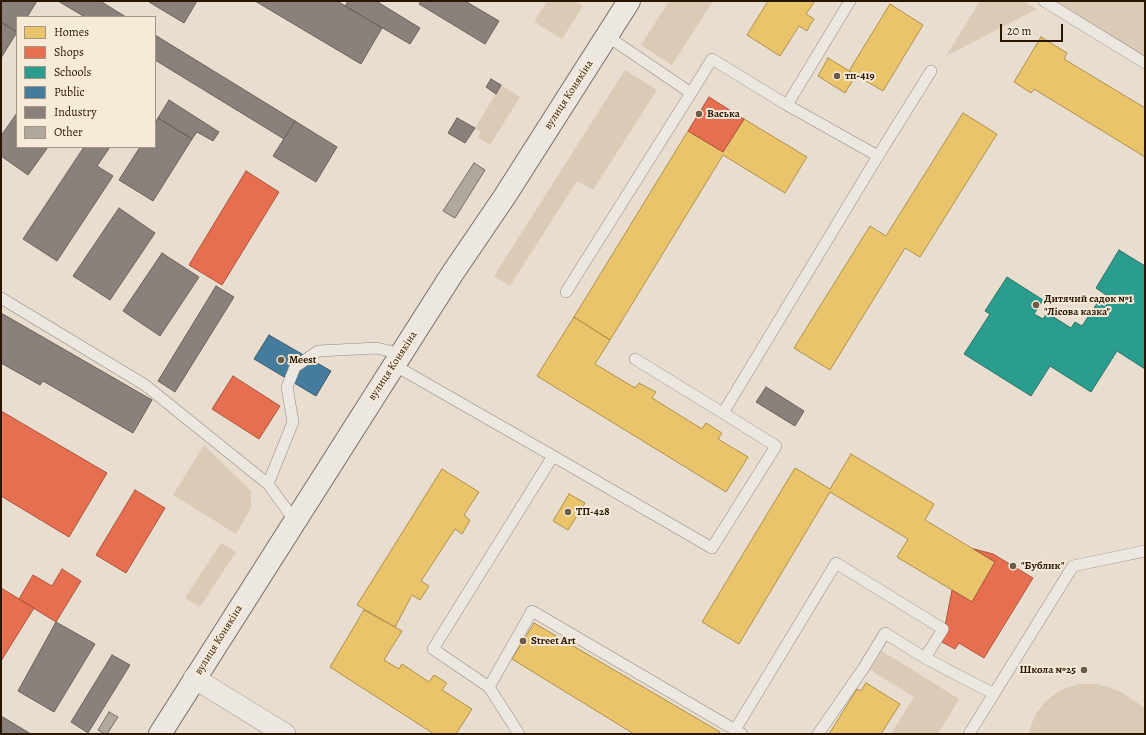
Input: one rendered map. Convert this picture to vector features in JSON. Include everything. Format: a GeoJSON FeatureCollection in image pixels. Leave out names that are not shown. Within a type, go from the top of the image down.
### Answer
{"type":"FeatureCollection","features":[{"type":"Feature","properties":{"kind":"main road","name":"вулиця Конякіна"},"geometry":{"type":"LineString","coordinates":[[160,734],[194,678],[452,274],[505,196],[629,1]]}},
{"type":"Feature","properties":{"kind":"street"},"geometry":{"type":"LineString","coordinates":[[194,678],[285,734]]}},
{"type":"Feature","properties":{"kind":"lane"},"geometry":{"type":"LineString","coordinates":[[787,105],[850,1]]}},
{"type":"Feature","properties":{"kind":"lane"},"geometry":{"type":"LineString","coordinates":[[1044,1],[1145,63]]}},
{"type":"Feature","properties":{"kind":"lane"},"geometry":{"type":"LineString","coordinates":[[607,36],[691,93]]}},
{"type":"Feature","properties":{"kind":"lane"},"geometry":{"type":"LineString","coordinates":[[566,292],[712,59],[787,105],[878,156]]}},
{"type":"Feature","properties":{"kind":"lane"},"geometry":{"type":"LineString","coordinates":[[723,413],[931,71]]}},
{"type":"Feature","properties":{"kind":"lane"},"geometry":{"type":"LineString","coordinates":[[1,298],[145,385],[268,484],[295,521]]}},
{"type":"Feature","properties":{"kind":"lane"},"geometry":{"type":"LineString","coordinates":[[268,484],[293,422],[287,387],[296,367],[318,351],[377,348],[553,456],[712,548],[776,446],[636,359]]}},
{"type":"Feature","properties":{"kind":"lane"},"geometry":{"type":"LineString","coordinates":[[519,734],[489,687],[433,650],[553,456]]}},
{"type":"Feature","properties":{"kind":"lane"},"geometry":{"type":"LineString","coordinates":[[969,734],[1073,566],[1145,551]]}},
{"type":"Feature","properties":{"kind":"lane"},"geometry":{"type":"LineString","coordinates":[[489,687],[532,611],[739,732],[836,564],[943,629],[925,658]]}},
{"type":"Feature","properties":{"kind":"lane"},"geometry":{"type":"LineString","coordinates":[[818,734],[863,669],[885,633],[925,658],[994,694]]}},
{"type":"Feature","properties":{"kind":"shaded area"},"geometry":{"type":"Polygon","coordinates":[[[547,1],[575,1],[583,6],[562,39],[534,22],[547,1]]]}},
{"type":"Feature","properties":{"kind":"shaded area"},"geometry":{"type":"Polygon","coordinates":[[[669,1],[713,1],[672,65],[641,45],[669,1]]]}},
{"type":"Feature","properties":{"kind":"shaded area"},"geometry":{"type":"Polygon","coordinates":[[[980,1],[1023,1],[1037,9],[946,56],[980,1]]]}},
{"type":"Feature","properties":{"kind":"shaded area"},"geometry":{"type":"Polygon","coordinates":[[[1056,1],[1145,1],[1145,56],[1056,1]]]}},
{"type":"Feature","properties":{"kind":"shaded area"},"geometry":{"type":"Polygon","coordinates":[[[625,70],[657,90],[593,190],[577,181],[510,286],[494,276],[625,70]]]}},
{"type":"Feature","properties":{"kind":"shaded area"},"geometry":{"type":"Polygon","coordinates":[[[501,85],[520,97],[490,145],[478,137],[481,132],[475,128],[501,85]]]}},
{"type":"Feature","properties":{"kind":"shaded area"},"geometry":{"type":"Polygon","coordinates":[[[204,445],[251,491],[251,508],[236,534],[173,495],[204,445]]]}},
{"type":"Feature","properties":{"kind":"shaded area"},"geometry":{"type":"Polygon","coordinates":[[[221,543],[236,552],[200,607],[185,598],[221,543]]]}},
{"type":"Feature","properties":{"kind":"shaded area"},"geometry":{"type":"Polygon","coordinates":[[[882,651],[959,699],[938,734],[891,734],[914,697],[870,670],[882,651]]]}},
{"type":"Feature","properties":{"kind":"shaded area"},"geometry":{"type":"Polygon","coordinates":[[[1081,684],[1095,684],[1108,687],[1121,692],[1145,708],[1145,734],[1029,734],[1037,712],[1045,702],[1056,693],[1068,687],[1081,684]]]}},
{"type":"Feature","properties":{"kind":"building: Homes"},"geometry":{"type":"Polygon","coordinates":[[[768,1],[815,1],[806,14],[814,19],[807,31],[799,26],[780,56],[747,35],[768,1]]]}},
{"type":"Feature","properties":{"kind":"building: Homes"},"geometry":{"type":"Polygon","coordinates":[[[890,4],[923,25],[883,91],[849,71],[890,4]]]}},
{"type":"Feature","properties":{"kind":"building: Homes"},"geometry":{"type":"Polygon","coordinates":[[[1041,37],[1067,53],[1064,59],[1145,108],[1145,157],[1034,89],[1031,93],[1014,82],[1041,37]]]}},
{"type":"Feature","properties":{"kind":"building: Homes","name":"тп-419"},"geometry":{"type":"Polygon","coordinates":[[[828,58],[856,75],[845,93],[818,76],[828,58]]]}},
{"type":"Feature","properties":{"kind":"building: Homes"},"geometry":{"type":"Polygon","coordinates":[[[963,113],[997,134],[920,257],[905,248],[830,370],[794,348],[870,226],[886,236],[963,113]]]}},
{"type":"Feature","properties":{"kind":"building: Homes"},"geometry":{"type":"Polygon","coordinates":[[[744,119],[807,157],[785,193],[723,155],[610,340],[574,317],[688,131],[723,152],[744,119]]]}},
{"type":"Feature","properties":{"kind":"building: Homes"},"geometry":{"type":"Polygon","coordinates":[[[574,317],[610,340],[595,364],[635,388],[639,383],[656,392],[652,398],[702,429],[706,423],[722,433],[718,439],[748,457],[726,492],[537,376],[574,317]]]}},
{"type":"Feature","properties":{"kind":"building: Homes"},"geometry":{"type":"Polygon","coordinates":[[[851,454],[934,504],[925,520],[995,562],[972,602],[897,557],[908,539],[830,492],[739,644],[702,622],[795,468],[830,489],[851,454]]]}},
{"type":"Feature","properties":{"kind":"building: Homes"},"geometry":{"type":"Polygon","coordinates":[[[442,469],[479,492],[464,515],[470,520],[462,534],[455,529],[421,581],[429,586],[420,600],[412,595],[395,627],[357,605],[442,469]]]}},
{"type":"Feature","properties":{"kind":"building: Homes","name":"ТП-428"},"geometry":{"type":"Polygon","coordinates":[[[569,494],[585,503],[568,530],[553,521],[569,494]]]}},
{"type":"Feature","properties":{"kind":"building: Homes"},"geometry":{"type":"Polygon","coordinates":[[[364,610],[402,631],[384,660],[399,669],[402,664],[429,682],[434,675],[447,683],[442,690],[472,709],[456,734],[434,734],[330,667],[364,610]]]}},
{"type":"Feature","properties":{"kind":"building: Homes"},"geometry":{"type":"Polygon","coordinates":[[[534,623],[720,732],[718,734],[634,734],[512,659],[534,623]]]}},
{"type":"Feature","properties":{"kind":"building: Homes"},"geometry":{"type":"Polygon","coordinates":[[[866,683],[900,704],[881,734],[829,734],[857,689],[861,691],[866,683]]]}},
{"type":"Feature","properties":{"kind":"building: Shops"},"geometry":{"type":"Polygon","coordinates":[[[709,97],[744,119],[723,152],[688,131],[709,97]]]}},
{"type":"Feature","properties":{"kind":"building: Shops"},"geometry":{"type":"Polygon","coordinates":[[[246,171],[279,192],[222,285],[189,265],[246,171]]]}},
{"type":"Feature","properties":{"kind":"building: Shops"},"geometry":{"type":"Polygon","coordinates":[[[233,376],[280,406],[259,439],[212,409],[233,376]]]}},
{"type":"Feature","properties":{"kind":"building: Shops"},"geometry":{"type":"Polygon","coordinates":[[[1,411],[107,473],[69,537],[1,496],[1,411]]]}},
{"type":"Feature","properties":{"kind":"building: Shops"},"geometry":{"type":"Polygon","coordinates":[[[135,490],[165,508],[126,573],[96,555],[135,490]]]}},
{"type":"Feature","properties":{"kind":"building: Shops"},"geometry":{"type":"Polygon","coordinates":[[[974,549],[993,554],[1033,578],[984,658],[959,643],[955,649],[942,642],[952,590],[972,602],[995,562],[974,549]]]}},
{"type":"Feature","properties":{"kind":"building: Shops"},"geometry":{"type":"Polygon","coordinates":[[[62,569],[81,581],[56,622],[19,599],[33,575],[52,586],[62,569]]]}},
{"type":"Feature","properties":{"kind":"building: Shops"},"geometry":{"type":"Polygon","coordinates":[[[1,588],[34,608],[1,661],[1,588]]]}},
{"type":"Feature","properties":{"kind":"building: Schools"},"geometry":{"type":"Polygon","coordinates":[[[1119,250],[1145,266],[1145,369],[1117,351],[1091,392],[1050,366],[1031,396],[964,354],[990,314],[985,311],[1007,277],[1043,300],[1034,314],[1043,319],[1047,313],[1071,328],[1075,322],[1082,326],[1098,302],[1103,306],[1109,297],[1096,288],[1119,250]]]}},
{"type":"Feature","properties":{"kind":"building: Public"},"geometry":{"type":"Polygon","coordinates":[[[269,335],[331,371],[316,396],[254,359],[269,335]]]}},
{"type":"Feature","properties":{"kind":"building: Industry"},"geometry":{"type":"Polygon","coordinates":[[[1,1],[37,1],[28,16],[16,16],[16,31],[1,22],[1,1]]]}},
{"type":"Feature","properties":{"kind":"building: Industry"},"geometry":{"type":"Polygon","coordinates":[[[58,1],[100,1],[124,16],[83,16],[58,1]]]}},
{"type":"Feature","properties":{"kind":"building: Industry"},"geometry":{"type":"Polygon","coordinates":[[[197,1],[184,23],[149,2],[197,1]]]}},
{"type":"Feature","properties":{"kind":"building: Industry"},"geometry":{"type":"Polygon","coordinates":[[[255,1],[337,1],[382,28],[361,64],[255,1]]]}},
{"type":"Feature","properties":{"kind":"building: Industry"},"geometry":{"type":"Polygon","coordinates":[[[348,1],[376,1],[420,28],[410,44],[345,6],[348,1]]]}},
{"type":"Feature","properties":{"kind":"building: Industry"},"geometry":{"type":"Polygon","coordinates":[[[421,1],[465,1],[499,21],[485,44],[419,4],[421,1]]]}},
{"type":"Feature","properties":{"kind":"building: Industry"},"geometry":{"type":"Polygon","coordinates":[[[1,22],[16,31],[16,34],[1,58],[1,22]]]}},
{"type":"Feature","properties":{"kind":"building: Industry"},"geometry":{"type":"Polygon","coordinates":[[[156,36],[295,121],[284,139],[156,61],[156,36]]]}},
{"type":"Feature","properties":{"kind":"building: Industry"},"geometry":{"type":"Polygon","coordinates":[[[491,79],[501,85],[496,94],[486,87],[491,79]]]}},
{"type":"Feature","properties":{"kind":"building: Industry"},"geometry":{"type":"Polygon","coordinates":[[[169,100],[219,132],[213,141],[197,132],[192,139],[158,118],[169,100]]]}},
{"type":"Feature","properties":{"kind":"building: Industry"},"geometry":{"type":"Polygon","coordinates":[[[16,114],[16,148],[47,148],[28,175],[1,156],[1,136],[16,114]]]}},
{"type":"Feature","properties":{"kind":"building: Industry"},"geometry":{"type":"Polygon","coordinates":[[[158,118],[192,139],[153,201],[119,180],[139,148],[156,148],[156,121],[158,118]]]}},
{"type":"Feature","properties":{"kind":"building: Industry"},"geometry":{"type":"Polygon","coordinates":[[[457,118],[475,128],[465,143],[448,133],[457,118]]]}},
{"type":"Feature","properties":{"kind":"building: Industry"},"geometry":{"type":"Polygon","coordinates":[[[295,121],[337,147],[316,182],[273,156],[295,121]]]}},
{"type":"Feature","properties":{"kind":"building: Industry"},"geometry":{"type":"Polygon","coordinates":[[[83,148],[109,148],[97,166],[113,176],[57,261],[23,239],[83,148]]]}},
{"type":"Feature","properties":{"kind":"building: Industry"},"geometry":{"type":"Polygon","coordinates":[[[119,208],[155,233],[110,300],[73,276],[119,208]]]}},
{"type":"Feature","properties":{"kind":"building: Industry"},"geometry":{"type":"Polygon","coordinates":[[[162,253],[199,277],[160,336],[123,311],[162,253]]]}},
{"type":"Feature","properties":{"kind":"building: Industry"},"geometry":{"type":"Polygon","coordinates":[[[216,286],[234,297],[175,392],[158,381],[216,286]]]}},
{"type":"Feature","properties":{"kind":"building: Industry"},"geometry":{"type":"Polygon","coordinates":[[[1,313],[152,400],[133,433],[43,381],[40,385],[1,363],[1,313]]]}},
{"type":"Feature","properties":{"kind":"building: Industry"},"geometry":{"type":"Polygon","coordinates":[[[766,387],[804,411],[795,426],[756,402],[766,387]]]}},
{"type":"Feature","properties":{"kind":"building: Industry"},"geometry":{"type":"Polygon","coordinates":[[[56,622],[95,644],[54,712],[18,691],[56,622]]]}},
{"type":"Feature","properties":{"kind":"building: Industry"},"geometry":{"type":"Polygon","coordinates":[[[112,655],[130,665],[88,733],[71,722],[112,655]]]}},
{"type":"Feature","properties":{"kind":"building: Industry"},"geometry":{"type":"Polygon","coordinates":[[[1,716],[31,734],[1,734],[1,716]]]}},
{"type":"Feature","properties":{"kind":"building: Other"},"geometry":{"type":"Polygon","coordinates":[[[474,163],[485,170],[455,218],[443,211],[474,163]]]}},
{"type":"Feature","properties":{"kind":"building: Other"},"geometry":{"type":"Polygon","coordinates":[[[109,712],[118,717],[107,734],[105,734],[98,730],[109,712]]]}},
{"type":"Feature","properties":{"kind":"place","name":"тп-419"},"geometry":{"type":"Point","coordinates":[837,76]}},
{"type":"Feature","properties":{"kind":"place","name":"Васька"},"geometry":{"type":"Point","coordinates":[699,114]}},
{"type":"Feature","properties":{"kind":"place","name":"Дитячий садок №1 \"Лісова казка\""},"geometry":{"type":"Point","coordinates":[1036,305]}},
{"type":"Feature","properties":{"kind":"place","name":"Meest"},"geometry":{"type":"Point","coordinates":[281,360]}},
{"type":"Feature","properties":{"kind":"place","name":"ТП-428"},"geometry":{"type":"Point","coordinates":[568,512]}},
{"type":"Feature","properties":{"kind":"place","name":"\"Бублик\""},"geometry":{"type":"Point","coordinates":[1013,566]}},
{"type":"Feature","properties":{"kind":"place","name":"Street Art"},"geometry":{"type":"Point","coordinates":[523,641]}},
{"type":"Feature","properties":{"kind":"place","name":"Школа №25"},"geometry":{"type":"Point","coordinates":[1084,670]}}]}
